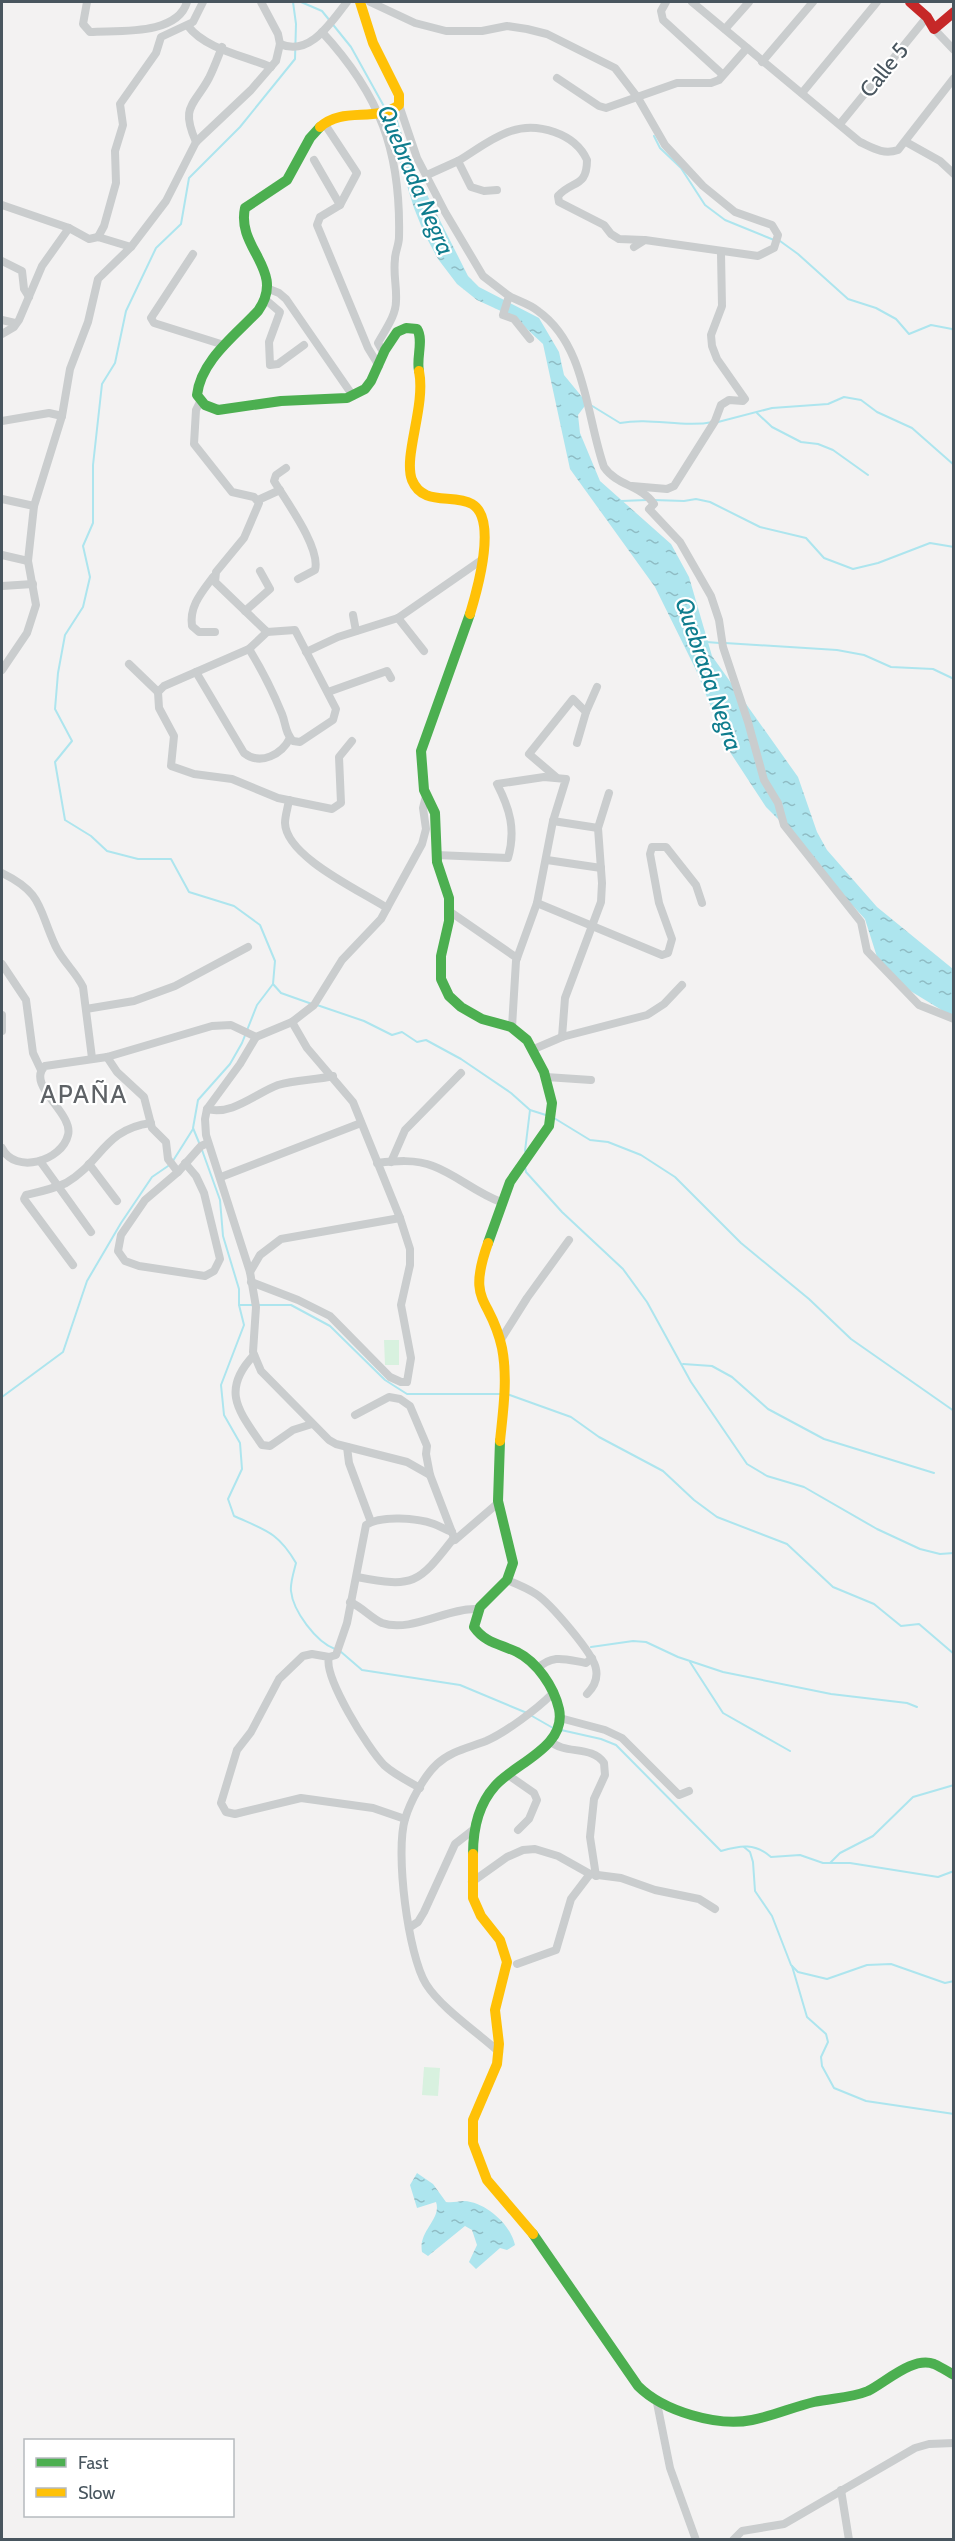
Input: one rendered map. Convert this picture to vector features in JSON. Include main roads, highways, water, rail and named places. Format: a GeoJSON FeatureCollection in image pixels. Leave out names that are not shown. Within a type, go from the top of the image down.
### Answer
{"type":"FeatureCollection","features":[{"type":"Feature","properties":{"kind":"main road"},"geometry":{"type":"LineString","coordinates":[[360,2],[373,43],[393,78],[399,95],[390,111],[343,115],[324,123],[303,148],[287,179],[249,203],[242,213],[242,222],[264,268],[268,294],[247,325],[224,345],[202,374],[197,392],[200,402],[210,409],[221,411],[283,400],[353,396],[366,388],[379,366],[383,352],[398,331],[411,327],[420,334],[417,353],[422,392],[420,415],[411,458],[413,481],[424,494],[434,500],[468,502],[476,506],[483,519],[483,559],[470,614],[421,751],[420,765],[426,796],[433,806],[436,825],[436,855],[449,899],[450,922],[441,964],[444,988],[453,1001],[472,1013],[499,1025],[512,1027],[534,1049],[546,1077],[552,1103],[549,1129],[544,1139],[517,1170],[501,1202],[478,1280],[484,1307],[500,1341],[505,1396],[502,1406],[498,1503],[513,1565],[507,1580],[476,1609],[474,1627],[483,1639],[521,1654],[537,1669],[552,1694],[559,1720],[553,1738],[508,1775],[486,1800],[472,1830],[472,1882],[476,1907],[500,1940],[506,1956],[505,1975],[495,2010],[499,2052],[493,2078],[477,2108],[471,2130],[482,2169],[500,2197],[543,2246],[638,2386],[657,2403],[727,2422],[752,2420],[867,2391],[903,2370],[922,2363],[932,2363],[954,2375]]}},
{"type":"Feature","properties":{"kind":"main road"},"geometry":{"type":"LineString","coordinates":[[910,2],[927,17],[934,30],[954,12]]}},
{"type":"Feature","properties":{"kind":"water","name":"Quebrada Negra"},"geometry":{"type":"Polygon","coordinates":[[[397,118],[410,161],[468,276],[479,287],[539,318],[559,352],[564,375],[587,403],[578,415],[580,433],[600,481],[671,544],[689,577],[712,656],[798,777],[817,832],[827,850],[877,907],[953,969],[953,1017],[899,984],[877,957],[865,919],[766,807],[728,749],[696,670],[655,587],[570,469],[543,344],[514,317],[477,300],[457,284],[438,259],[424,233],[392,137],[389,122],[397,118]]]}},
{"type":"Feature","properties":{"kind":"water"},"geometry":{"type":"Polygon","coordinates":[[[417,2173],[433,2184],[446,2202],[472,2202],[489,2210],[503,2223],[513,2237],[515,2245],[507,2250],[500,2248],[476,2269],[469,2262],[477,2245],[472,2230],[465,2226],[428,2256],[422,2252],[423,2238],[437,2208],[436,2202],[417,2208],[410,2185],[417,2173]]]}},
{"type":"Feature","properties":{"kind":"waterway"},"geometry":{"type":"LineString","coordinates":[[200,1145],[193,1128],[198,1100],[230,1064],[242,1043],[257,1005],[273,984],[275,961],[260,925],[234,906],[189,892],[171,859],[138,859],[107,851],[91,836],[65,820],[55,762],[72,741],[55,709],[58,673],[65,635],[83,607],[90,577],[83,546],[93,523],[93,465],[102,384],[115,363],[126,311],[156,248],[181,224],[189,178],[240,127],[295,59],[296,24],[293,2]]}},
{"type":"Feature","properties":{"kind":"waterway","name":"Quebrada Negra"},"geometry":{"type":"LineString","coordinates":[[301,2],[322,11],[351,47],[386,110]]}},
{"type":"Feature","properties":{"kind":"waterway"},"geometry":{"type":"LineString","coordinates":[[654,136],[660,148],[681,168],[705,205],[725,220],[774,240]]}},
{"type":"Feature","properties":{"kind":"waterway"},"geometry":{"type":"LineString","coordinates":[[780,241],[848,299],[876,308],[896,319],[909,334],[931,325],[952,329],[954,332]]}},
{"type":"Feature","properties":{"kind":"waterway"},"geometry":{"type":"LineString","coordinates":[[718,422],[772,408],[828,404],[844,397],[861,400],[877,412],[912,428],[954,465]]}},
{"type":"Feature","properties":{"kind":"waterway"},"geometry":{"type":"LineString","coordinates":[[589,404],[620,423],[643,421],[702,424],[713,422]]}},
{"type":"Feature","properties":{"kind":"waterway"},"geometry":{"type":"LineString","coordinates":[[757,413],[772,427],[801,442],[818,444],[833,450],[868,475]]}},
{"type":"Feature","properties":{"kind":"waterway"},"geometry":{"type":"LineString","coordinates":[[653,500],[696,499],[710,502],[760,527],[806,538],[824,558],[853,569],[878,563],[930,543],[954,547]]}},
{"type":"Feature","properties":{"kind":"waterway"},"geometry":{"type":"LineString","coordinates":[[621,501],[647,500]]}},
{"type":"Feature","properties":{"kind":"waterway"},"geometry":{"type":"LineString","coordinates":[[707,642],[719,643]]}},
{"type":"Feature","properties":{"kind":"waterway"},"geometry":{"type":"LineString","coordinates":[[725,643],[837,650],[864,655],[891,667],[933,669],[954,679]]}},
{"type":"Feature","properties":{"kind":"waterway"},"geometry":{"type":"LineString","coordinates":[[273,984],[281,993],[312,1004]]}},
{"type":"Feature","properties":{"kind":"waterway"},"geometry":{"type":"LineString","coordinates":[[317,1005],[364,1021],[392,1035],[402,1032],[417,1042],[426,1040],[461,1059],[511,1093],[530,1110],[549,1116]]}},
{"type":"Feature","properties":{"kind":"waterway"},"geometry":{"type":"LineString","coordinates":[[525,1151],[530,1110]]}},
{"type":"Feature","properties":{"kind":"waterway"},"geometry":{"type":"LineString","coordinates":[[554,1118],[590,1140],[608,1142],[641,1155],[675,1177],[741,1243],[809,1299],[851,1339],[954,1411]]}},
{"type":"Feature","properties":{"kind":"waterway"},"geometry":{"type":"LineString","coordinates":[[2,1397],[63,1352],[87,1281],[121,1223],[152,1177],[171,1164],[193,1129]]}},
{"type":"Feature","properties":{"kind":"waterway"},"geometry":{"type":"LineString","coordinates":[[202,1150],[220,1200],[223,1236],[239,1289],[239,1305],[244,1325],[221,1385],[224,1415],[240,1443],[242,1469],[228,1499],[234,1516],[270,1533],[289,1553],[296,1563],[291,1588],[296,1608],[313,1633],[335,1649]]}},
{"type":"Feature","properties":{"kind":"waterway"},"geometry":{"type":"LineString","coordinates":[[525,1167],[526,1172],[562,1212],[623,1269],[647,1302],[691,1382],[747,1464],[767,1476],[804,1487],[877,1529],[920,1549],[940,1554],[954,1553]]}},
{"type":"Feature","properties":{"kind":"waterway"},"geometry":{"type":"LineString","coordinates":[[239,1305],[291,1305],[330,1326],[385,1380],[407,1394],[502,1394]]}},
{"type":"Feature","properties":{"kind":"waterway"},"geometry":{"type":"LineString","coordinates":[[683,1364],[712,1366],[732,1377],[768,1409],[824,1439],[934,1473]]}},
{"type":"Feature","properties":{"kind":"waterway"},"geometry":{"type":"LineString","coordinates":[[507,1394],[571,1417],[599,1437],[663,1471],[694,1500],[717,1517],[787,1544],[833,1587],[874,1604],[901,1626],[919,1624],[954,1654]]}},
{"type":"Feature","properties":{"kind":"waterway"},"geometry":{"type":"LineString","coordinates":[[591,1647],[633,1641],[646,1642],[678,1657],[723,1672],[831,1694],[907,1703],[917,1707]]}},
{"type":"Feature","properties":{"kind":"waterway"},"geometry":{"type":"LineString","coordinates":[[340,1651],[362,1670],[460,1685],[527,1713]]}},
{"type":"Feature","properties":{"kind":"waterway"},"geometry":{"type":"LineString","coordinates":[[690,1662],[723,1713],[790,1751]]}},
{"type":"Feature","properties":{"kind":"waterway"},"geometry":{"type":"LineString","coordinates":[[532,1716],[553,1728]]}},
{"type":"Feature","properties":{"kind":"waterway"},"geometry":{"type":"LineString","coordinates":[[561,1730],[601,1739],[616,1745],[721,1851],[748,1846],[759,1849],[771,1857],[800,1855],[823,1863],[850,1863],[938,1877],[954,1871]]}},
{"type":"Feature","properties":{"kind":"waterway"},"geometry":{"type":"LineString","coordinates":[[830,1863],[840,1853],[873,1836],[913,1797],[954,1785]]}},
{"type":"Feature","properties":{"kind":"waterway"},"geometry":{"type":"LineString","coordinates":[[744,1847],[750,1852],[753,1862],[755,1891],[772,1916],[791,1965],[798,1972],[827,1979],[867,1965],[891,1964],[945,1983],[954,1981]]}},
{"type":"Feature","properties":{"kind":"waterway"},"geometry":{"type":"LineString","coordinates":[[792,1966],[807,2017],[826,2034],[828,2042],[821,2057],[822,2066],[834,2088],[866,2101],[954,2114]]}},
{"type":"Feature","properties":{"kind":"district","name":"APAÑA"},"geometry":{"type":"Point","coordinates":[84,1094]}}]}
